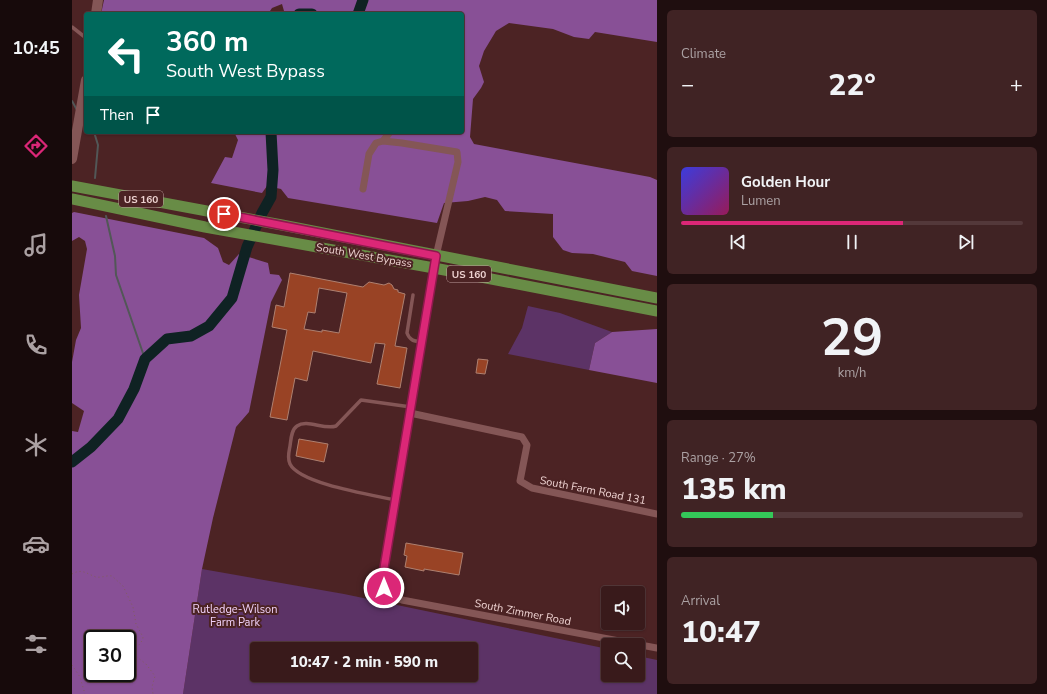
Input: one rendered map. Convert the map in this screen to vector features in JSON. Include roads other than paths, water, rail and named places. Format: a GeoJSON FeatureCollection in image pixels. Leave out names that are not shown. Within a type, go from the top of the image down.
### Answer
{"type":"FeatureCollection","features":[{"type":"Feature","properties":{"kind":"main road"},"geometry":{"type":"LineString","coordinates":[[96,12],[98,0]]}},
{"type":"Feature","properties":{"kind":"main road"},"geometry":{"type":"LineString","coordinates":[[72,157],[84,95]]}},
{"type":"Feature","properties":{"kind":"main road","name":"South West Bypass"},"geometry":{"type":"LineString","coordinates":[[72,186],[209,211],[657,298]]}},
{"type":"Feature","properties":{"kind":"main road","name":"South West Bypass"},"geometry":{"type":"LineString","coordinates":[[72,199],[205,227],[657,310]]}},
{"type":"Feature","properties":{"kind":"street"},"geometry":{"type":"LineString","coordinates":[[383,141],[388,134]]}},
{"type":"Feature","properties":{"kind":"street"},"geometry":{"type":"LineString","coordinates":[[363,189],[369,154],[376,143],[383,141],[456,152],[458,162],[436,256],[395,500]]}},
{"type":"Feature","properties":{"kind":"street","name":"South Farm Road 131"},"geometry":{"type":"LineString","coordinates":[[410,410],[522,437],[527,445],[520,481],[532,488],[657,514]]}},
{"type":"Feature","properties":{"kind":"street","name":"South Zimmer Road"},"geometry":{"type":"LineString","coordinates":[[395,500],[382,583],[386,592],[395,598],[657,648]]}},
{"type":"Feature","properties":{"kind":"lane"},"geometry":{"type":"LineString","coordinates":[[72,27],[84,36]]}},
{"type":"Feature","properties":{"kind":"lane"},"geometry":{"type":"LineString","coordinates":[[413,295],[407,333],[409,338],[412,340],[422,342]]}},
{"type":"Feature","properties":{"kind":"lane"},"geometry":{"type":"LineString","coordinates":[[395,500],[341,488],[303,476],[293,468],[290,463],[289,448],[293,429],[297,425],[304,424],[331,428],[336,426],[361,400],[410,410]]}},
{"type":"Feature","properties":{"kind":"waterway"},"geometry":{"type":"LineString","coordinates":[[359,12],[363,0]]}},
{"type":"Feature","properties":{"kind":"waterway"},"geometry":{"type":"LineString","coordinates":[[72,101],[77,110]]}},
{"type":"Feature","properties":{"kind":"waterway"},"geometry":{"type":"LineString","coordinates":[[95,134],[98,145],[95,178]]}},
{"type":"Feature","properties":{"kind":"waterway"},"geometry":{"type":"LineString","coordinates":[[72,462],[91,447],[118,419],[134,389],[145,359],[167,339],[191,336],[209,326],[232,298],[247,247],[271,197],[273,170],[271,134]]}},
{"type":"Feature","properties":{"kind":"waterway"},"geometry":{"type":"LineString","coordinates":[[106,216],[115,256],[116,275],[145,359]]}},
{"type":"Feature","properties":{"kind":"park label","name":"Rutledge-Wilson Farm Park"},"geometry":{"type":"Point","coordinates":[235,615]}}]}
